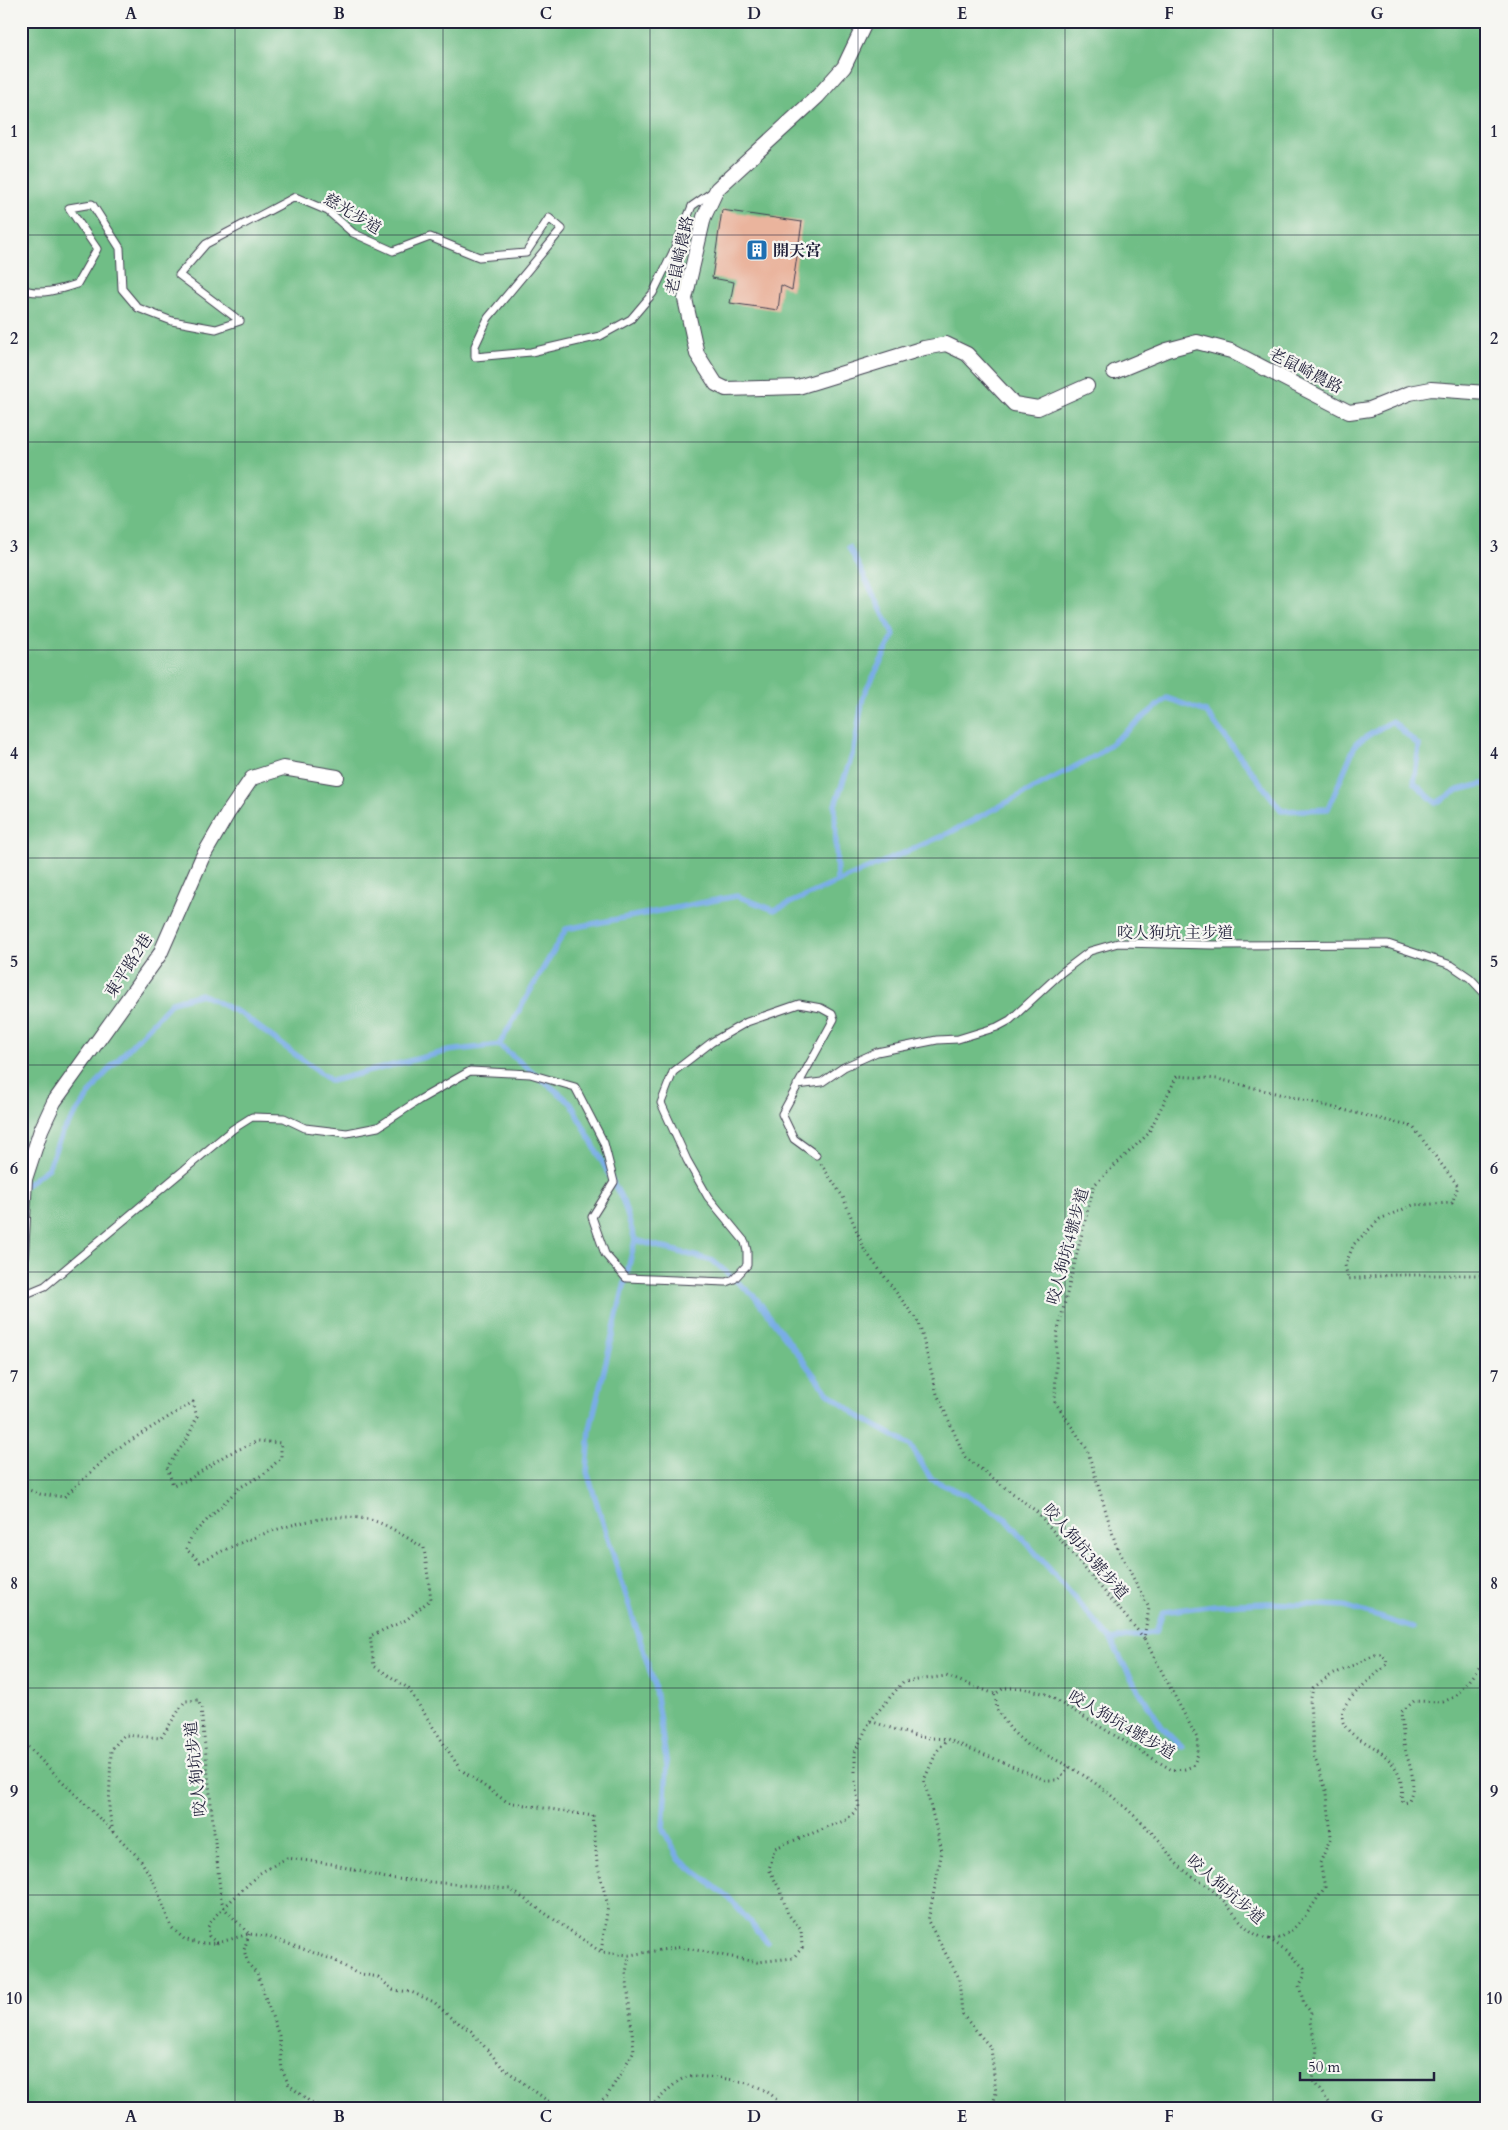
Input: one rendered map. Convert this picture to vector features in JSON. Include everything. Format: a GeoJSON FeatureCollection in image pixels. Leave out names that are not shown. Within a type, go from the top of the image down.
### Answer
{"type":"FeatureCollection","features":[{"type":"Feature","properties":{"kind":"street","name":"老鼠崎農路"},"geometry":{"type":"LineString","coordinates":[[866,21],[844,67],[818,96],[717,189],[704,217],[685,299],[697,354],[716,384],[726,389],[798,387],[924,348],[946,344],[967,354],[1014,404],[1038,408],[1087,386]]}},
{"type":"Feature","properties":{"kind":"street","name":"老鼠崎農路"},"geometry":{"type":"LineString","coordinates":[[1114,372],[1167,350],[1196,342],[1231,352],[1349,412],[1370,410],[1410,393],[1431,389],[1487,393]]}},
{"type":"Feature","properties":{"kind":"street","name":"東平路2巷"},"geometry":{"type":"LineString","coordinates":[[21,1255],[25,1179],[41,1130],[54,1102],[160,954],[202,858],[228,813],[252,778],[283,768],[337,777]]}},
{"type":"Feature","properties":{"kind":"lane","name":"慈光步道"},"geometry":{"type":"LineString","coordinates":[[21,288],[28,292],[61,289],[77,284],[97,249],[69,208],[92,204],[120,248],[122,289],[138,308],[172,321],[216,329],[240,321],[179,275],[206,244],[294,197],[328,211],[353,233],[393,251],[430,237],[479,257],[526,253],[549,218],[562,229],[488,318],[475,346],[475,356],[531,352],[600,336],[631,319],[653,293],[674,252],[692,206],[717,189]]}},
{"type":"Feature","properties":{"kind":"lane","name":"咬人狗坑 主步道"},"geometry":{"type":"LineString","coordinates":[[797,1085],[822,1082],[844,1067],[876,1052],[936,1040],[958,1038],[997,1027],[1010,1020],[1061,973],[1090,951],[1118,943],[1214,945],[1388,944],[1450,965],[1470,978],[1487,996]]}},
{"type":"Feature","properties":{"kind":"lane"},"geometry":{"type":"LineString","coordinates":[[21,1296],[45,1286],[252,1117],[284,1118],[305,1128],[347,1133],[378,1127],[419,1100],[470,1071],[530,1074],[575,1086],[604,1143],[614,1182],[592,1217],[605,1254],[626,1278],[726,1282],[734,1279],[747,1264],[745,1242],[708,1197],[687,1160],[661,1103],[674,1072],[712,1042],[747,1022],[800,1004],[821,1008],[832,1014],[834,1019],[782,1114],[794,1139],[816,1155]]}},
{"type":"Feature","properties":{"kind":"path","name":"咬人狗坑4號步道"},"geometry":{"type":"LineString","coordinates":[[995,1694],[1004,1688],[1023,1688],[1046,1694],[1172,1770],[1193,1766],[1198,1754],[1198,1740],[1144,1638],[1148,1608],[1116,1545],[1087,1449],[1055,1402],[1057,1334],[1094,1185],[1148,1134],[1177,1076],[1218,1079],[1413,1127],[1458,1186],[1452,1203],[1413,1205],[1380,1219],[1354,1244],[1345,1265],[1348,1279],[1392,1276],[1487,1275]]}},
{"type":"Feature","properties":{"kind":"path","name":"咬人狗坑3號步道"},"geometry":{"type":"LineString","coordinates":[[816,1155],[843,1197],[864,1249],[919,1323],[936,1394],[965,1457],[1036,1511],[1144,1638]]}},
{"type":"Feature","properties":{"kind":"path"},"geometry":{"type":"LineString","coordinates":[[21,1487],[40,1494],[64,1497],[115,1450],[193,1402],[198,1417],[187,1440],[167,1467],[173,1485],[188,1480],[226,1455],[258,1441],[282,1443],[280,1458],[264,1474],[239,1488],[192,1535],[186,1549],[200,1562],[264,1532],[346,1516],[380,1522],[424,1548],[431,1599],[406,1620],[370,1636],[374,1666],[408,1688],[460,1769],[508,1802],[593,1816],[597,1864],[608,1906],[602,1952]]}},
{"type":"Feature","properties":{"kind":"path","name":"咬人狗坑步道"},"geometry":{"type":"LineString","coordinates":[[995,1694],[997,1710],[1011,1730],[1027,1745],[1093,1780],[1159,1840],[1176,1863],[1220,1897],[1251,1931],[1268,1939],[1279,1938],[1292,1930],[1308,1913],[1325,1887],[1320,1863],[1330,1837],[1327,1793],[1314,1756],[1310,1703],[1314,1688],[1330,1676],[1375,1655],[1380,1654],[1386,1658],[1387,1664],[1347,1702],[1342,1717],[1345,1728],[1354,1737],[1376,1748],[1397,1770],[1403,1789],[1402,1799],[1404,1803],[1408,1802],[1412,1794],[1413,1773],[1404,1746],[1401,1712],[1414,1701],[1443,1702],[1456,1696],[1487,1658]]}},
{"type":"Feature","properties":{"kind":"path"},"geometry":{"type":"LineString","coordinates":[[217,1943],[209,1936],[208,1927],[215,1916],[260,1873],[287,1858],[332,1864],[386,1878],[510,1889],[602,1952],[629,1955],[681,1947],[757,1962],[793,1958],[802,1948],[800,1930],[788,1914],[780,1890],[769,1869],[775,1848],[846,1820],[859,1808],[855,1781],[854,1752],[870,1721],[902,1682],[946,1676],[995,1694]]}},
{"type":"Feature","properties":{"kind":"path","name":"咬人狗坑步道"},"geometry":{"type":"LineString","coordinates":[[113,1832],[109,1810],[111,1750],[124,1735],[161,1738],[185,1700],[198,1700],[201,1708],[221,1899],[224,1908]]}},
{"type":"Feature","properties":{"kind":"path"},"geometry":{"type":"LineString","coordinates":[[870,1721],[918,1737],[947,1739],[1045,1780],[1058,1780],[1070,1767]]}},
{"type":"Feature","properties":{"kind":"path"},"geometry":{"type":"LineString","coordinates":[[947,1739],[937,1751],[924,1780],[942,1851],[928,1921],[959,1978],[962,2014],[991,2048],[996,2092],[992,2109]]}},
{"type":"Feature","properties":{"kind":"path"},"geometry":{"type":"LineString","coordinates":[[21,1740],[140,1859],[155,1884],[171,1927],[184,1939],[200,1944],[217,1943],[248,1934],[266,1936],[334,1960],[356,1973],[378,1977],[393,1990],[411,1992],[434,2002],[452,2019],[471,2031],[503,2068],[548,2101],[567,2109]]}},
{"type":"Feature","properties":{"kind":"path"},"geometry":{"type":"LineString","coordinates":[[224,1908],[248,1934]]}},
{"type":"Feature","properties":{"kind":"path"},"geometry":{"type":"LineString","coordinates":[[248,1934],[244,1950],[248,1964],[257,1973],[279,2036],[282,2070],[289,2085],[309,2101],[325,2109]]}},
{"type":"Feature","properties":{"kind":"path"},"geometry":{"type":"LineString","coordinates":[[1268,1939],[1286,1950],[1304,1968],[1304,1977],[1300,1986],[1304,2004],[1311,2012],[1310,2022],[1317,2048],[1313,2081],[1334,2109]]}},
{"type":"Feature","properties":{"kind":"path"},"geometry":{"type":"LineString","coordinates":[[591,2109],[607,2096],[634,2052],[626,1973],[629,1955]]}},
{"type":"Feature","properties":{"kind":"path"},"geometry":{"type":"LineString","coordinates":[[647,2109],[674,2085],[689,2076],[723,2078],[752,2084],[779,2100],[782,2109]]}},
{"type":"Feature","properties":{"kind":"green space"},"geometry":{"type":"Polygon","coordinates":[[[21,21],[1487,21],[1487,2109],[21,2109],[21,21]]]}},
{"type":"Feature","properties":{"kind":"building","name":"開天宮"},"geometry":{"type":"Polygon","coordinates":[[[722,210],[802,222],[792,290],[781,285],[778,310],[730,303],[734,282],[712,278],[722,210]]]}},
{"type":"Feature","properties":{"kind":"waterway"},"geometry":{"type":"LineString","coordinates":[[837,882],[835,805],[854,750],[863,697],[894,635],[849,547]]}},
{"type":"Feature","properties":{"kind":"waterway"},"geometry":{"type":"LineString","coordinates":[[26,1185],[48,1168],[62,1133],[102,1077],[172,1002],[201,994],[241,1014],[331,1081],[448,1051],[499,1045],[566,929],[737,896],[774,910],[949,833],[1097,755],[1167,698],[1206,712],[1282,811],[1328,809],[1356,743],[1392,721],[1419,746],[1414,783],[1436,803],[1458,790],[1487,783]]}},
{"type":"Feature","properties":{"kind":"waterway"},"geometry":{"type":"LineString","coordinates":[[499,1045],[571,1103],[623,1201],[635,1240],[713,1261],[755,1297],[826,1391],[857,1415],[911,1446],[931,1479],[968,1496],[1006,1519],[1111,1640],[1156,1632],[1163,1612],[1215,1605],[1268,1603],[1345,1606],[1413,1628]]}},
{"type":"Feature","properties":{"kind":"waterway"},"geometry":{"type":"LineString","coordinates":[[635,1240],[590,1429],[587,1472],[654,1684],[667,1766],[663,1829],[679,1859],[729,1898],[767,1942]]}},
{"type":"Feature","properties":{"kind":"waterway"},"geometry":{"type":"LineString","coordinates":[[1111,1640],[1131,1678],[1162,1727],[1182,1747]]}},
{"type":"Feature","properties":{"kind":"place","name":"開天宮"},"geometry":{"type":"Point","coordinates":[757,250]}}]}
